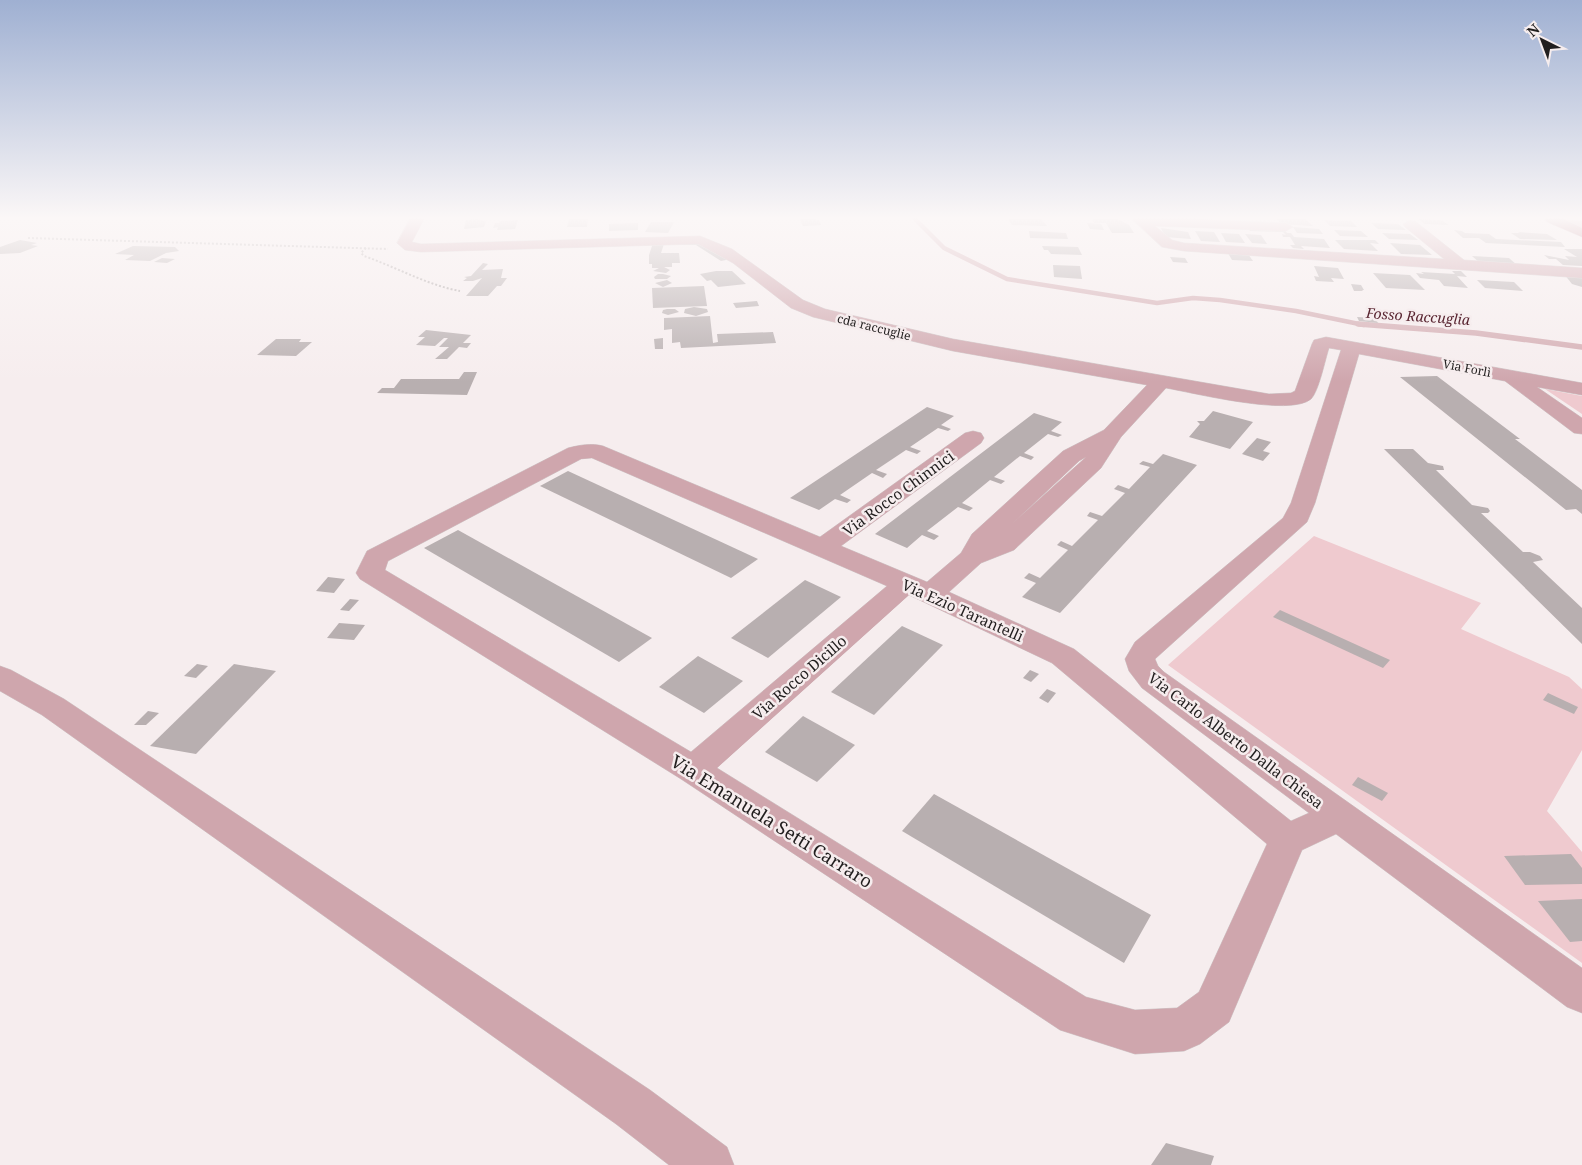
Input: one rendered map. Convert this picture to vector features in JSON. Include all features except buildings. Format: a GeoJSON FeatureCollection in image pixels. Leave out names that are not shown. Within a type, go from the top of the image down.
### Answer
{"type":"FeatureCollection","features":[{"type":"Feature","properties":{"kind":"street","name":"cda raccuglie"},"geometry":{"type":"LineString","coordinates":[[758,273],[798,305],[819,313],[953,345],[1269,400],[1296,399],[1304,394],[1321,344],[1333,342],[1352,346]]}},
{"type":"Feature","properties":{"kind":"street","name":"Via Forlì"},"geometry":{"type":"LineString","coordinates":[[1352,346],[1582,389]]}},
{"type":"Feature","properties":{"kind":"street","name":"Via Carlo Alberto Dalla Chiesa"},"geometry":{"type":"LineString","coordinates":[[1352,346],[1303,503],[1294,522],[1146,649],[1140,659],[1144,671],[1153,680],[1582,994]]}},
{"type":"Feature","properties":{"kind":"street"},"geometry":{"type":"LineString","coordinates":[[1506,375],[1582,428]]}},
{"type":"Feature","properties":{"kind":"street","name":"Via Rocco Dicillo"},"geometry":{"type":"LineString","coordinates":[[693,770],[918,589],[972,557],[1005,544],[1093,463],[1113,433],[1161,382]]}},
{"type":"Feature","properties":{"kind":"street","name":"Via Rocco Chinnici"},"geometry":{"type":"LineString","coordinates":[[822,548],[973,438]]}},
{"type":"Feature","properties":{"kind":"street","name":"Via Ezio Tarantelli"},"geometry":{"type":"LineString","coordinates":[[370,573],[376,557],[576,453],[595,451],[918,589],[1063,656],[1288,840]]}},
{"type":"Feature","properties":{"kind":"street","name":"Via Emanuela Setti Carraro"},"geometry":{"type":"LineString","coordinates":[[370,573],[693,770],[1076,1015],[1135,1032],[1184,1029],[1214,1007],[1288,840]]}},
{"type":"Feature","properties":{"kind":"street"},"geometry":{"type":"LineString","coordinates":[[0,677],[69,718],[633,1107],[709,1165]]}},
{"type":"Feature","properties":{"kind":"street"},"geometry":{"type":"LineString","coordinates":[[1288,840],[1338,816]]}},
{"type":"Feature","properties":{"kind":"path"},"geometry":{"type":"LineString","coordinates":[[410,273],[442,288],[460,291]]}},
{"type":"Feature","properties":{"kind":"shaded area"},"geometry":{"type":"Polygon","coordinates":[[[1545,389],[1582,396],[1582,414],[1545,389]]]}},
{"type":"Feature","properties":{"kind":"shaded area"},"geometry":{"type":"Polygon","coordinates":[[[1314,536],[1481,603],[1461,629],[1569,677],[1582,689],[1582,750],[1547,811],[1582,852],[1582,963],[1168,665],[1314,536]]]}},
{"type":"Feature","properties":{"kind":"waterway","name":"Fosso Raccuglia"},"geometry":{"type":"LineString","coordinates":[[996,273],[1007,279],[1157,303],[1193,298],[1220,300],[1296,311],[1360,324]]}},
{"type":"Feature","properties":{"kind":"waterway","name":"Fosso Raccuglia"},"geometry":{"type":"LineString","coordinates":[[1360,324],[1476,333],[1582,347]]}},
{"type":"Feature","properties":{"kind":"waterway","name":"Fosso Raccuglia"},"geometry":{"type":"LineString","coordinates":[[1360,324],[1364,325]]}}]}
